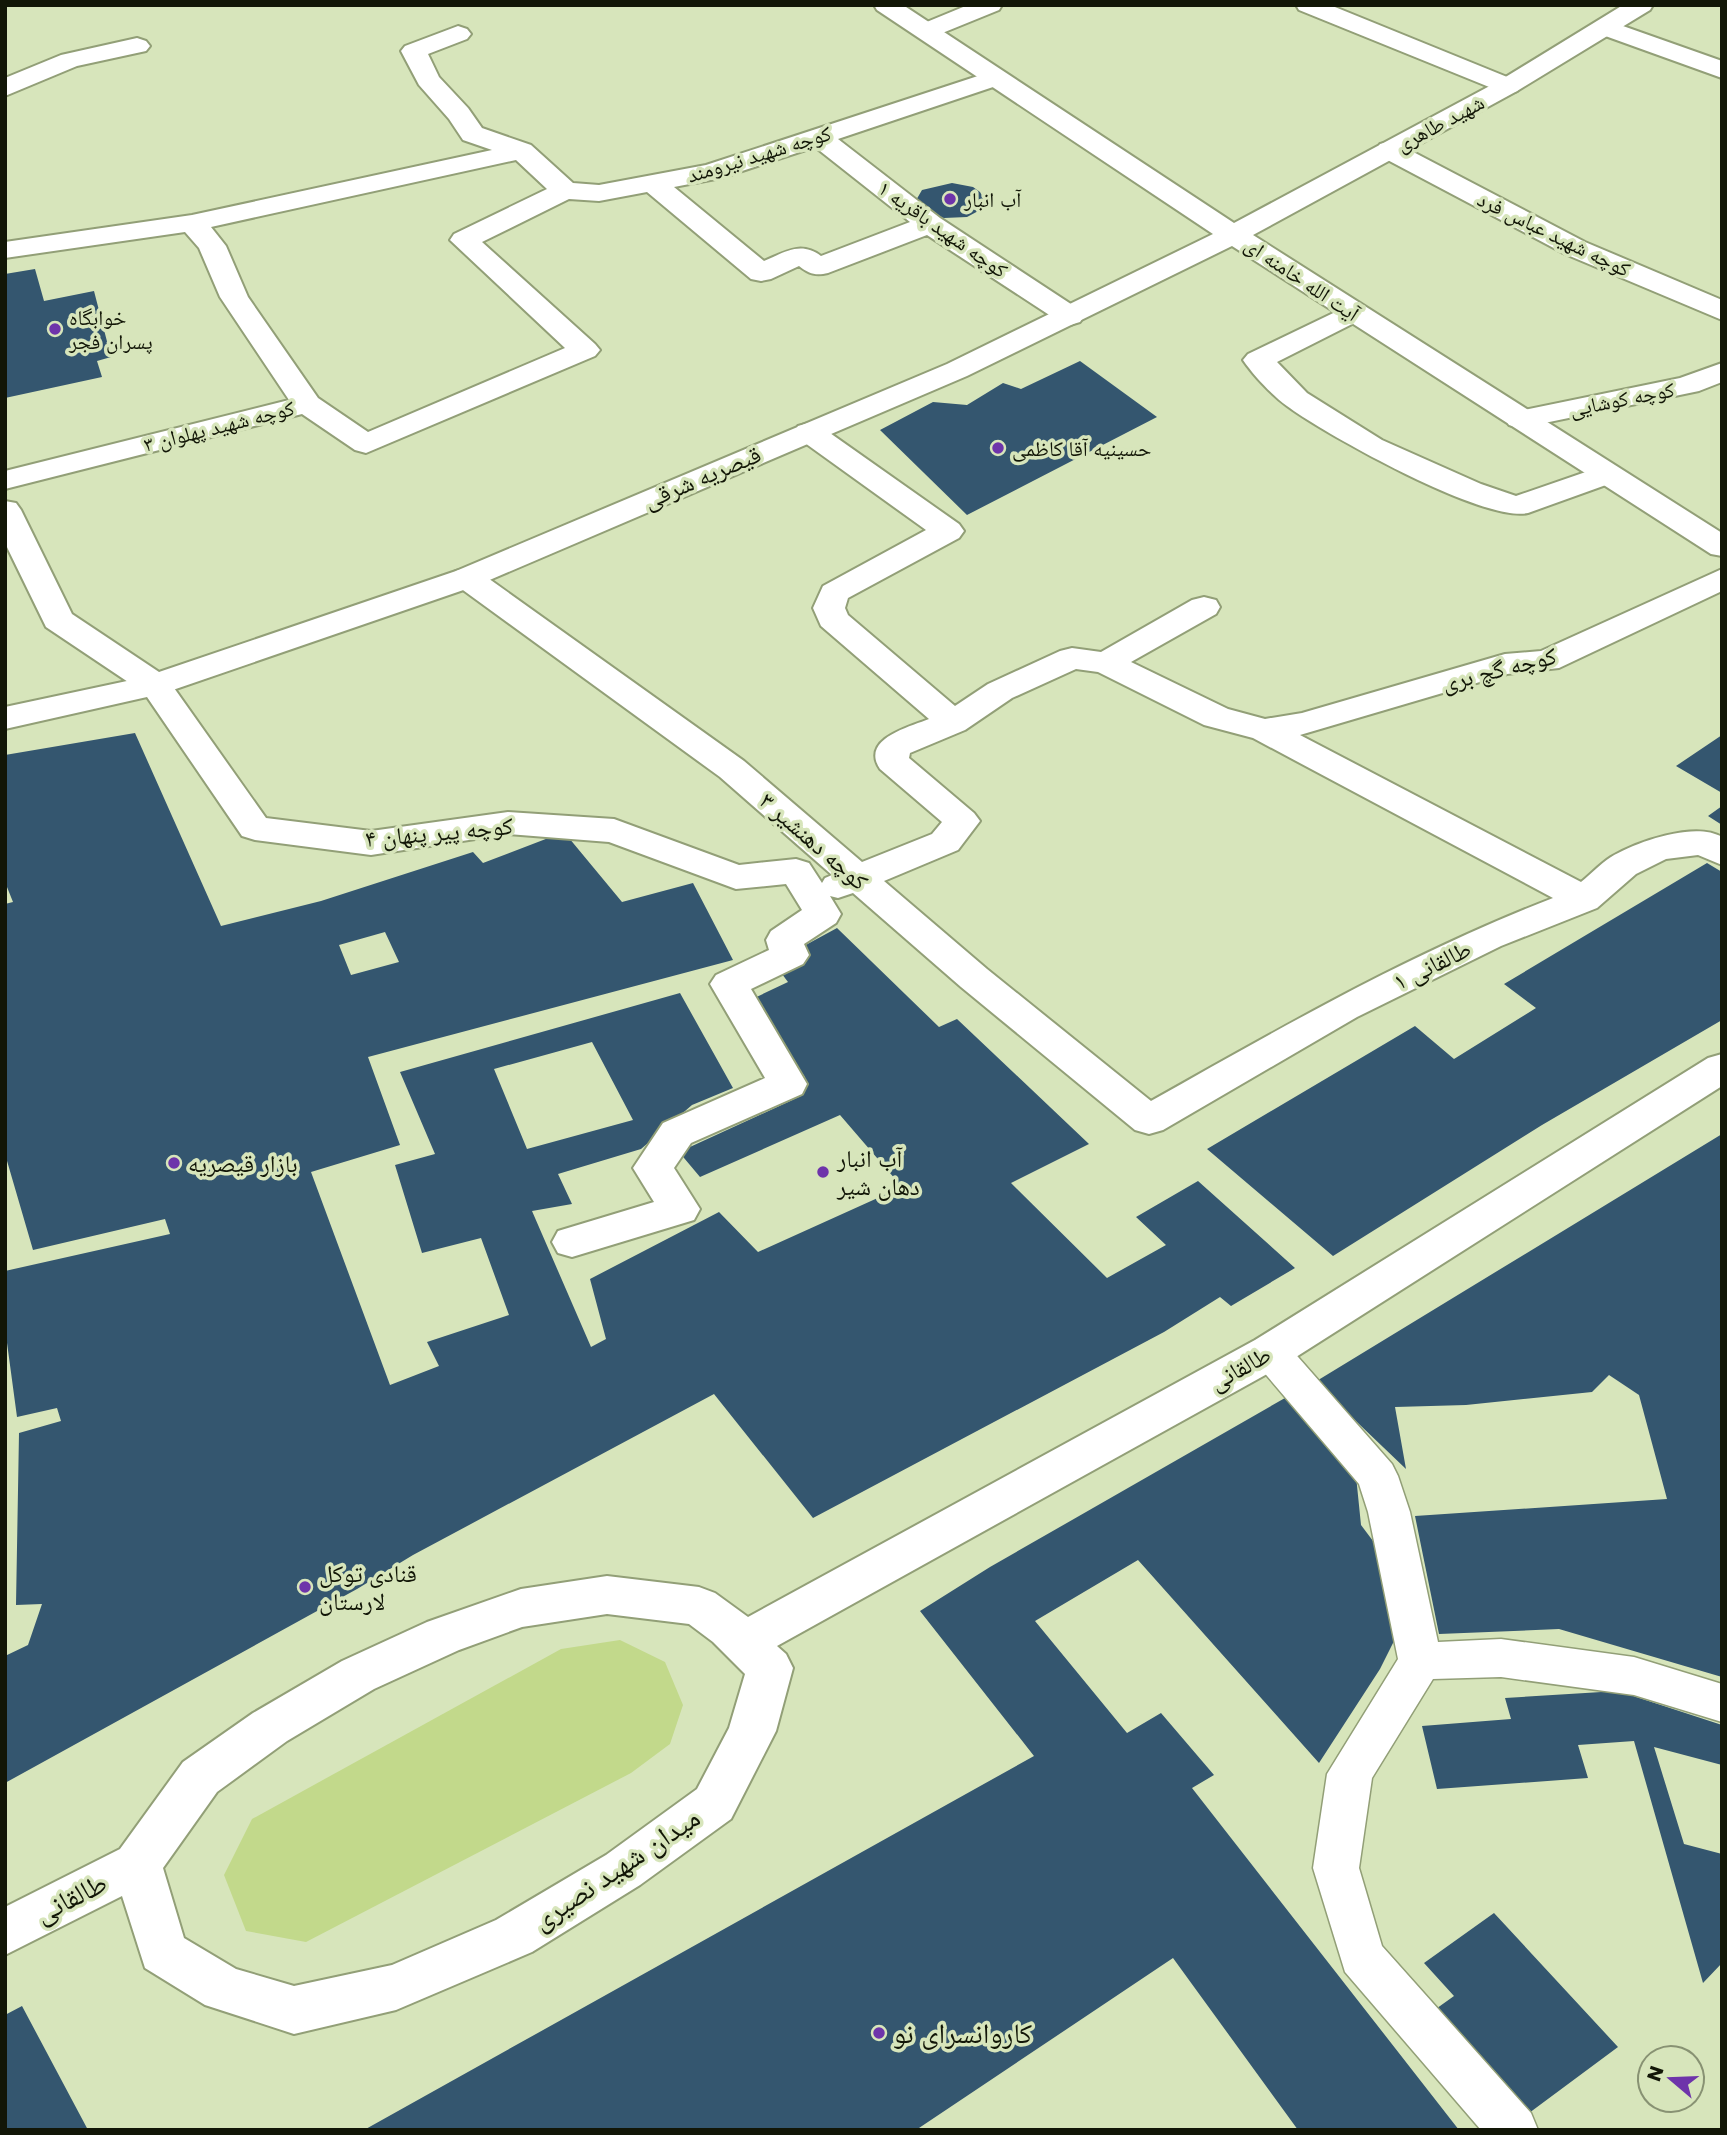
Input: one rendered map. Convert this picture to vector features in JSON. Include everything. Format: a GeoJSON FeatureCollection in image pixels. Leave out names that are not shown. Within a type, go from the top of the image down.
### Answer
{"type":"FeatureCollection","features":[{"type":"Feature","properties":{"kind":"street","name":"آیت الله خامنه ای"},"geometry":{"type":"LineString","coordinates":[[886,5],[1352,313],[1722,547]]}},
{"type":"Feature","properties":{"kind":"street"},"geometry":{"type":"LineString","coordinates":[[926,31],[990,5]]}},
{"type":"Feature","properties":{"kind":"street"},"geometry":{"type":"LineString","coordinates":[[1308,5],[1508,86]]}},
{"type":"Feature","properties":{"kind":"street","name":"شهید طاهری"},"geometry":{"type":"LineString","coordinates":[[1234,234],[1508,86],[1641,5]]}},
{"type":"Feature","properties":{"kind":"street"},"geometry":{"type":"LineString","coordinates":[[1605,28],[1722,70]]}},
{"type":"Feature","properties":{"kind":"street"},"geometry":{"type":"LineString","coordinates":[[307,404],[366,444],[585,350],[464,240],[565,191],[522,151],[472,134],[459,114],[428,80],[414,51],[458,34]]}},
{"type":"Feature","properties":{"kind":"street"},"geometry":{"type":"LineString","coordinates":[[5,89],[70,61],[136,46]]}},
{"type":"Feature","properties":{"kind":"street","name":"کوچه شهید نیرومند"},"geometry":{"type":"LineString","coordinates":[[565,191],[599,193],[711,172],[996,78]]}},
{"type":"Feature","properties":{"kind":"street","name":"کوچه شهید باقریه ۱"},"geometry":{"type":"LineString","coordinates":[[819,137],[930,224],[1070,316]]}},
{"type":"Feature","properties":{"kind":"street","name":"کوچه شهید عباس فرد"},"geometry":{"type":"LineString","coordinates":[[1389,150],[1575,248],[1722,311]]}},
{"type":"Feature","properties":{"kind":"street"},"geometry":{"type":"LineString","coordinates":[[5,250],[192,223],[522,151]]}},
{"type":"Feature","properties":{"kind":"street"},"geometry":{"type":"LineString","coordinates":[[653,183],[761,273],[802,256],[818,267],[930,224]]}},
{"type":"Feature","properties":{"kind":"street","name":"کوچه شهید پهلوان ۳"},"geometry":{"type":"LineString","coordinates":[[5,480],[307,404],[234,297],[212,246],[192,223]]}},
{"type":"Feature","properties":{"kind":"street","name":"قیصریه شرقی"},"geometry":{"type":"LineString","coordinates":[[5,718],[155,685],[467,578],[957,370],[1234,234]]}},
{"type":"Feature","properties":{"kind":"street"},"geometry":{"type":"LineString","coordinates":[[1352,313],[1258,360],[1296,399],[1371,446],[1470,491],[1517,506],[1606,474]]}},
{"type":"Feature","properties":{"kind":"street","name":"کوچه کوشایی"},"geometry":{"type":"LineString","coordinates":[[1520,419],[1688,385],[1722,373]]}},
{"type":"Feature","properties":{"kind":"street"},"geometry":{"type":"LineString","coordinates":[[809,432],[948,531],[834,593],[829,608],[833,619],[953,722]]}},
{"type":"Feature","properties":{"kind":"street"},"geometry":{"type":"LineString","coordinates":[[5,510],[58,620],[155,685]]}},
{"type":"Feature","properties":{"kind":"street","name":"کوچه دهنشیر ۳"},"geometry":{"type":"LineString","coordinates":[[467,578],[732,769],[974,978],[1149,1121]]}},
{"type":"Feature","properties":{"kind":"street","name":"کوچه گچ بری"},"geometry":{"type":"LineString","coordinates":[[1265,730],[1306,723],[1505,664],[1547,662],[1722,579]]}},
{"type":"Feature","properties":{"kind":"street"},"geometry":{"type":"LineString","coordinates":[[1106,663],[1204,607]]}},
{"type":"Feature","properties":{"kind":"street"},"geometry":{"type":"LineString","coordinates":[[572,1242],[680,1209],[653,1168],[677,1133],[788,1084],[729,984],[790,954],[784,940],[823,914],[812,895],[858,879],[944,842],[962,821],[892,761],[892,753],[897,745],[953,722],[1000,691],[1072,659],[1106,663],[1216,717],[1265,730],[1584,899]]}},
{"type":"Feature","properties":{"kind":"street","name":"کوچه پیر پنهان ۴"},"geometry":{"type":"LineString","coordinates":[[155,685],[255,828],[371,843],[508,823],[614,831],[736,877],[796,871],[812,895]]}},
{"type":"Feature","properties":{"kind":"street","name":"طالقانی ۱"},"geometry":{"type":"LineString","coordinates":[[1149,1121],[1344,1009],[1488,937],[1584,899],[1623,866],[1658,849],[1704,842],[1722,853]]}},
{"type":"Feature","properties":{"kind":"street","name":"طالقانی"},"geometry":{"type":"LineString","coordinates":[[743,1642],[1270,1352],[1722,1068]]}},
{"type":"Feature","properties":{"kind":"street","name":"میدان شهید نصیری"},"geometry":{"type":"LineString","coordinates":[[607,1595],[699,1606],[729,1628],[770,1668],[752,1731],[714,1804],[623,1870],[514,1936],[396,1987],[294,2010],[223,1989],[163,1952],[137,1864],[200,1777],[270,1727],[358,1675],[443,1636],[521,1608],[607,1595]]}},
{"type":"Feature","properties":{"kind":"street","name":"طالقانی"},"geometry":{"type":"LineString","coordinates":[[5,1932],[137,1864]]}},
{"type":"Feature","properties":{"kind":"lane"},"geometry":{"type":"LineString","coordinates":[[1270,1352],[1377,1476],[1389,1512],[1420,1661],[1350,1774],[1336,1868],[1362,1957],[1513,2130]]}},
{"type":"Feature","properties":{"kind":"lane"},"geometry":{"type":"LineString","coordinates":[[1420,1661],[1501,1658],[1634,1676],[1722,1703]]}},
{"type":"Feature","properties":{"kind":"green space"},"geometry":{"type":"Polygon","coordinates":[[[620,1640],[665,1662],[683,1705],[670,1744],[631,1773],[306,1942],[246,1931],[224,1875],[252,1819],[561,1649],[620,1640]]]}},
{"type":"Feature","properties":{"kind":"building","name":"آب انبار"},"geometry":{"type":"Polygon","coordinates":[[[952,183],[973,187],[980,192],[986,203],[982,209],[967,217],[944,218],[933,216],[915,202],[922,190],[952,183]]]}},
{"type":"Feature","properties":{"kind":"building","name":"خوابگاه پسران فجر"},"geometry":{"type":"Polygon","coordinates":[[[35,269],[44,301],[94,291],[111,357],[97,361],[102,377],[5,398],[5,274],[35,269]]]}},
{"type":"Feature","properties":{"kind":"building","name":"حسینیه آقا کاظمی"},"geometry":{"type":"Polygon","coordinates":[[[1080,361],[1157,417],[967,515],[880,430],[933,402],[967,405],[1003,383],[1021,389],[1080,361]]]}},
{"type":"Feature","properties":{"kind":"building"},"geometry":{"type":"Polygon","coordinates":[[[135,733],[221,926],[321,901],[473,852],[483,863],[564,832],[622,902],[693,883],[733,960],[368,1057],[400,1145],[311,1172],[390,1385],[439,1366],[427,1342],[509,1315],[481,1238],[422,1253],[395,1165],[435,1154],[400,1072],[680,993],[733,1088],[692,1105],[641,1149],[558,1174],[572,1204],[532,1211],[591,1347],[606,1339],[590,1279],[719,1212],[758,1252],[902,1187],[840,1115],[700,1177],[679,1152],[801,1096],[805,1077],[748,1001],[788,982],[779,970],[802,947],[837,928],[939,1027],[957,1019],[1089,1144],[1011,1183],[1107,1278],[1166,1245],[1136,1217],[1198,1181],[1295,1268],[1231,1306],[1220,1297],[1164,1332],[813,1518],[714,1394],[413,1555],[357,1589],[5,1783],[5,1656],[28,1645],[42,1604],[16,1605],[19,1433],[61,1421],[57,1408],[17,1417],[5,1328],[5,1271],[170,1234],[165,1219],[33,1250],[5,1154],[5,904],[13,902],[5,882],[5,755],[135,733]],[[385,932],[339,945],[351,975],[399,962],[385,932]],[[592,1042],[494,1069],[527,1149],[633,1120],[592,1042]]]}},
{"type":"Feature","properties":{"kind":"building"},"geometry":{"type":"Polygon","coordinates":[[[1722,735],[1722,793],[1676,766],[1722,735]]]}},
{"type":"Feature","properties":{"kind":"building"},"geometry":{"type":"Polygon","coordinates":[[[1722,806],[1722,825],[1708,816],[1722,806]]]}},
{"type":"Feature","properties":{"kind":"building"},"geometry":{"type":"Polygon","coordinates":[[[1707,863],[1722,872],[1722,1020],[1542,1125],[1333,1256],[1207,1149],[1415,1026],[1454,1059],[1536,1008],[1504,984],[1707,863]]]}},
{"type":"Feature","properties":{"kind":"building"},"geometry":{"type":"Polygon","coordinates":[[[1722,1134],[1722,1677],[1559,1629],[1439,1634],[1415,1516],[1667,1499],[1639,1395],[1609,1375],[1592,1392],[1466,1405],[1395,1407],[1406,1469],[1315,1382],[1722,1134]]]}},
{"type":"Feature","properties":{"kind":"building"},"geometry":{"type":"Polygon","coordinates":[[[1292,1394],[1355,1466],[1361,1525],[1385,1557],[1396,1637],[1380,1669],[1319,1763],[1138,1560],[1035,1621],[1127,1733],[1161,1713],[1214,1775],[1192,1788],[1459,2130],[1298,2130],[1173,1958],[916,2130],[364,2130],[1034,1756],[920,1611],[990,1567],[1292,1394]]]}},
{"type":"Feature","properties":{"kind":"building"},"geometry":{"type":"Polygon","coordinates":[[[1618,1691],[1722,1725],[1722,1765],[1654,1747],[1684,1844],[1722,1854],[1722,1963],[1703,1983],[1634,1741],[1578,1745],[1588,1778],[1437,1789],[1422,1726],[1511,1719],[1505,1698],[1618,1691]]]}},
{"type":"Feature","properties":{"kind":"building"},"geometry":{"type":"Polygon","coordinates":[[[1494,1913],[1618,2047],[1525,2116],[1433,2011],[1454,1996],[1424,1963],[1494,1913]]]}},
{"type":"Feature","properties":{"kind":"building"},"geometry":{"type":"Polygon","coordinates":[[[22,2006],[88,2130],[5,2130],[5,2015],[22,2006]]]}},
{"type":"Feature","properties":{"kind":"place","name":"آب انبار"},"geometry":{"type":"Point","coordinates":[950,199]}},
{"type":"Feature","properties":{"kind":"place","name":"خوابگاه پسران فجر"},"geometry":{"type":"Point","coordinates":[55,329]}},
{"type":"Feature","properties":{"kind":"place","name":"حسینیه آقا کاظمی"},"geometry":{"type":"Point","coordinates":[998,448]}},
{"type":"Feature","properties":{"kind":"place","name":"بازار قیصریه"},"geometry":{"type":"Point","coordinates":[174,1163]}},
{"type":"Feature","properties":{"kind":"place","name":"آب انبار دهان شیر"},"geometry":{"type":"Point","coordinates":[823,1172]}},
{"type":"Feature","properties":{"kind":"place","name":"قنادی توکل لارستان"},"geometry":{"type":"Point","coordinates":[305,1587]}},
{"type":"Feature","properties":{"kind":"place","name":"کاروانسرای نو"},"geometry":{"type":"Point","coordinates":[879,2033]}}]}
